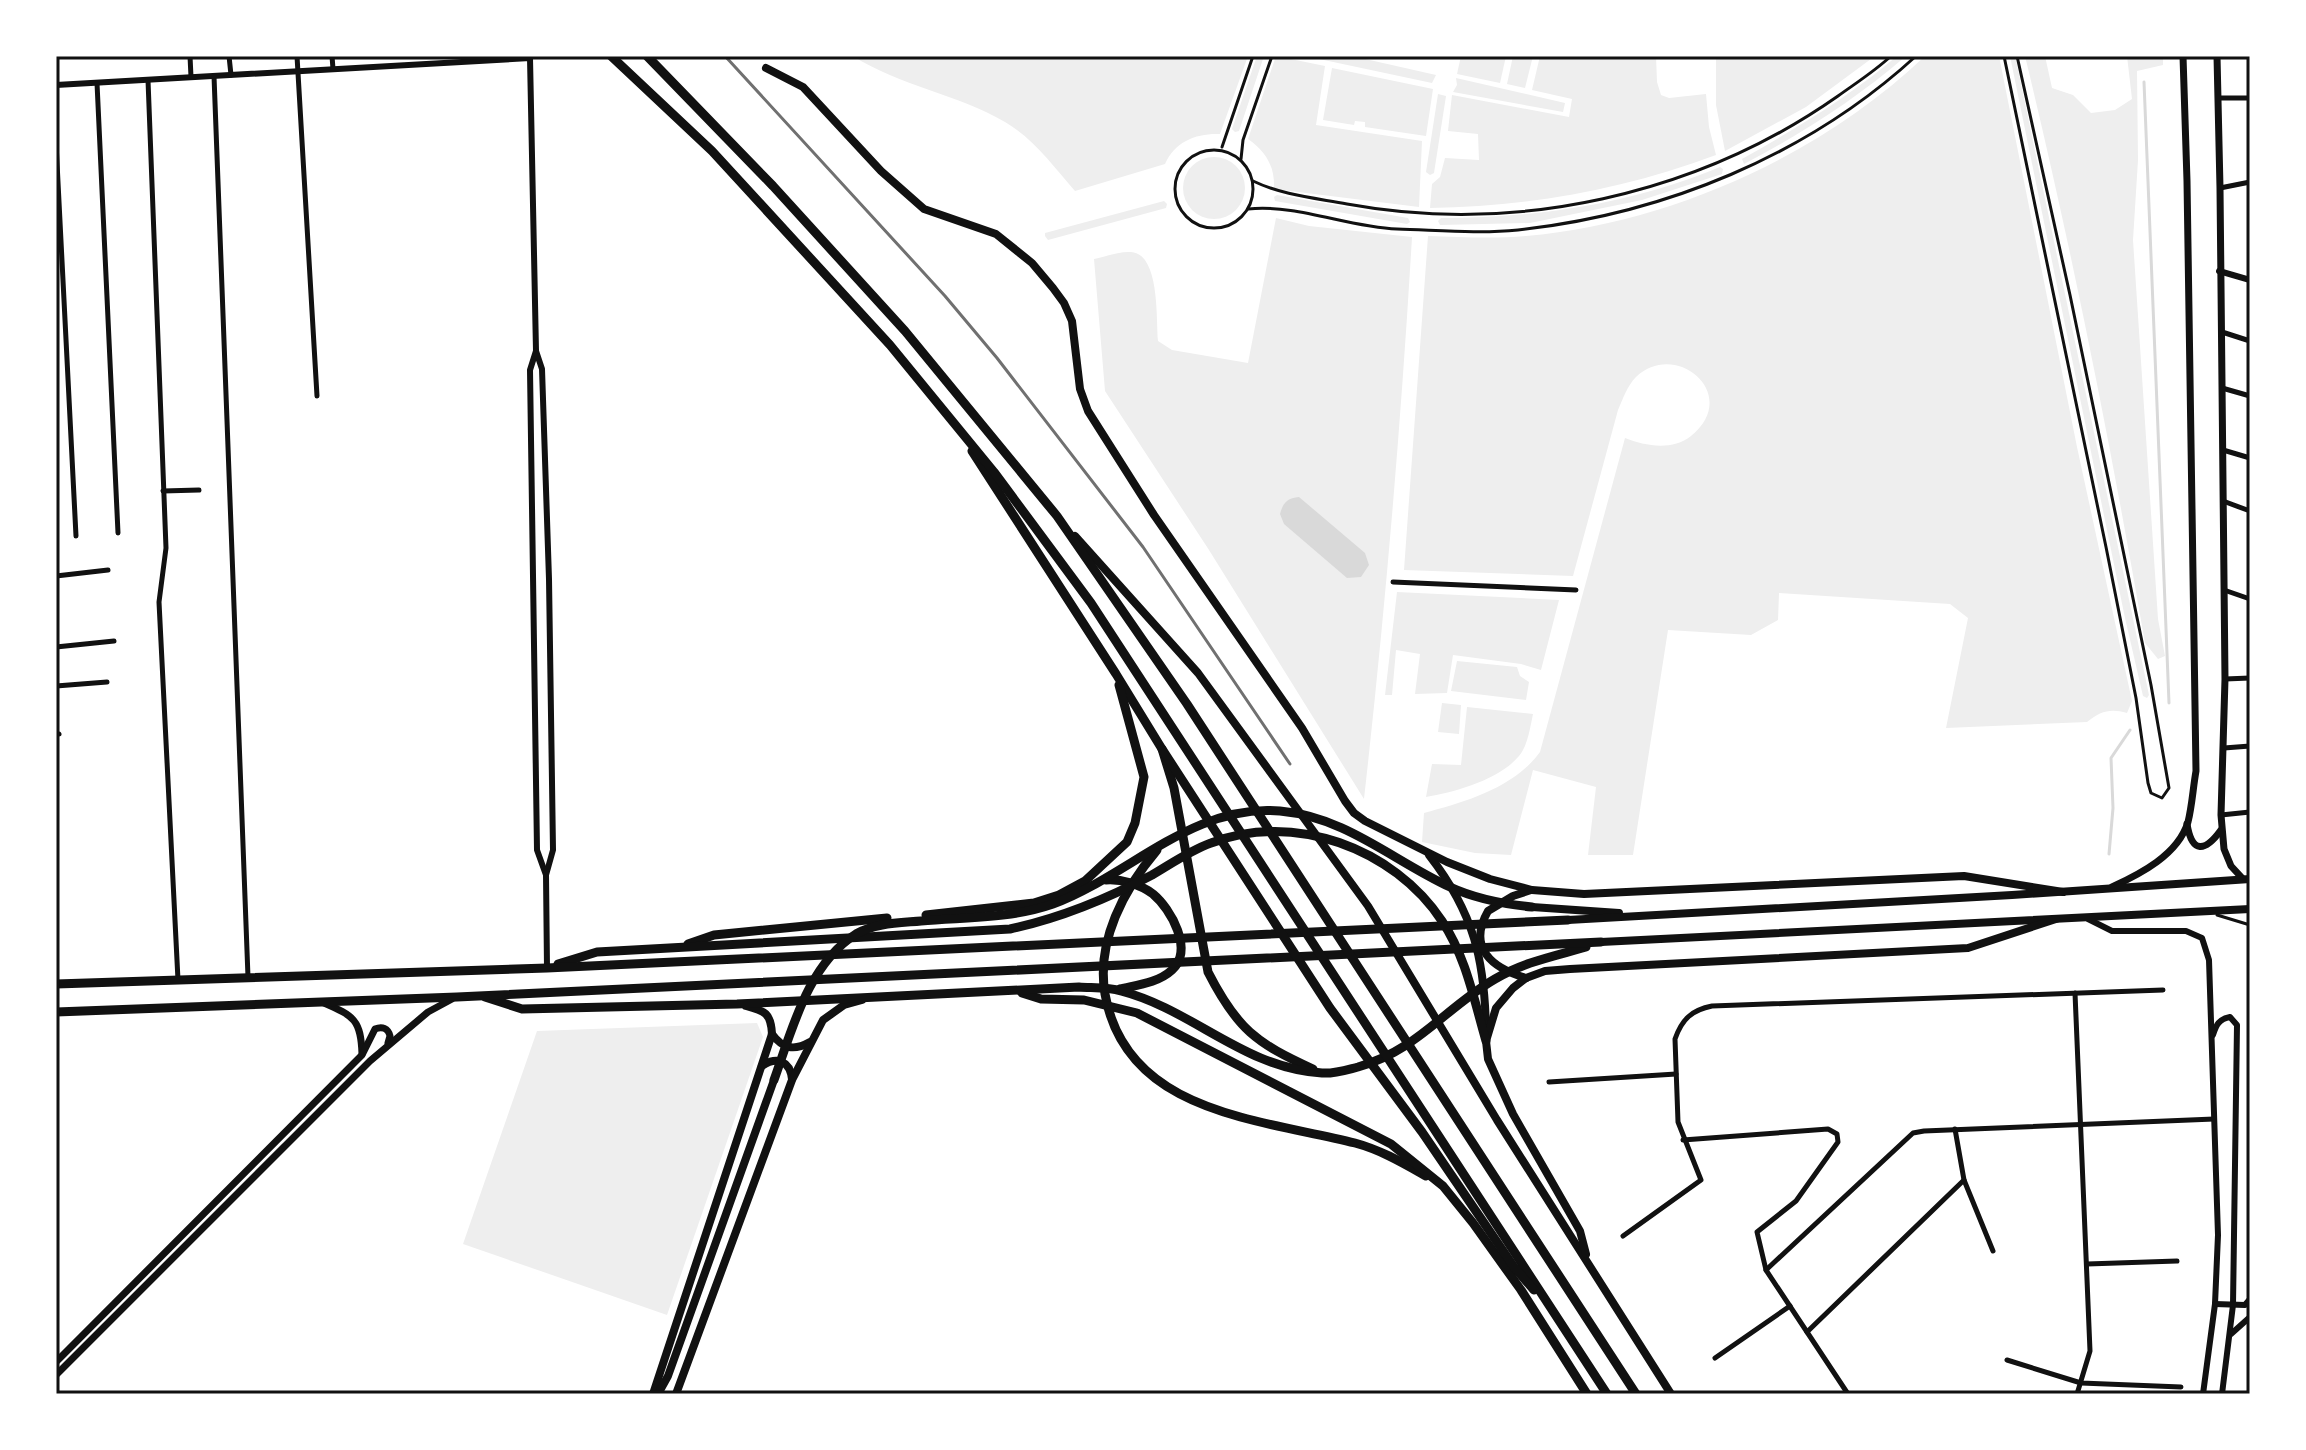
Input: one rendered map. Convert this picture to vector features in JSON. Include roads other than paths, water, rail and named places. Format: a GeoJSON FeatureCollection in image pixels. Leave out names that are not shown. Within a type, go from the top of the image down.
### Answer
{"type":"FeatureCollection","features":[{"type":"Feature","properties":{"kind":"highway"},"geometry":{"type":"LineString","coordinates":[[611,56],[722,163],[890,345],[1030,520],[1091,603],[1607,1394]]}},
{"type":"Feature","properties":{"kind":"highway"},"geometry":{"type":"LineString","coordinates":[[647,56],[773,186],[905,331],[1057,516],[1187,704],[1636,1394]]}},
{"type":"Feature","properties":{"kind":"highway"},"geometry":{"type":"LineString","coordinates":[[960,431],[1330,1008],[1422,1132],[1514,1267],[1558,1319]]}},
{"type":"Feature","properties":{"kind":"highway"},"geometry":{"type":"LineString","coordinates":[[681,947],[714,935],[1034,903],[1059,895],[1085,881],[1127,842],[1135,823],[1144,777],[1116,674]]}},
{"type":"Feature","properties":{"kind":"highway"},"geometry":{"type":"LineString","coordinates":[[1162,749],[1182,826],[1208,972],[1230,1011],[1250,1033],[1273,1051],[1325,1074]]}},
{"type":"Feature","properties":{"kind":"highway"},"geometry":{"type":"LineString","coordinates":[[774,1080],[798,1012],[819,973],[839,949],[858,933],[882,925],[990,917],[1035,909],[1073,896],[1208,822],[1241,813],[1278,811],[1305,815],[1352,831],[1469,895],[1532,907]]}},
{"type":"Feature","properties":{"kind":"highway"},"geometry":{"type":"LineString","coordinates":[[547,968],[597,952],[1010,929],[1079,911],[1191,852],[1237,835],[1281,831],[1335,841],[1374,859],[1409,883],[1427,901],[1443,922],[1462,958],[1486,1041]]}},
{"type":"Feature","properties":{"kind":"highway"},"geometry":{"type":"LineString","coordinates":[[1162,845],[1123,898],[1110,932],[1104,976],[1107,1002],[1117,1029],[1136,1059],[1154,1077],[1185,1099],[1221,1112],[1384,1153],[1443,1186]]}},
{"type":"Feature","properties":{"kind":"highway"},"geometry":{"type":"LineString","coordinates":[[481,995],[522,1009],[737,1004],[1079,987],[1116,989],[1151,982],[1175,968],[1179,957],[1179,935],[1165,907],[1153,894],[1137,884],[1112,879],[1085,881]]}},
{"type":"Feature","properties":{"kind":"highway"},"geometry":{"type":"LineString","coordinates":[[56,984],[547,968],[1568,920]]}},
{"type":"Feature","properties":{"kind":"highway"},"geometry":{"type":"LineString","coordinates":[[1116,989],[1172,1011],[1264,1062],[1325,1074],[1369,1064],[1398,1051],[1434,1027],[1478,989],[1517,967],[1601,942]]}},
{"type":"Feature","properties":{"kind":"highway"},"geometry":{"type":"LineString","coordinates":[[56,1012],[457,997],[1601,942]]}},
{"type":"Feature","properties":{"kind":"highway"},"geometry":{"type":"LineString","coordinates":[[1015,990],[1041,999],[1084,1000],[1137,1013],[1391,1144],[1443,1186],[1521,1290],[1587,1394]]}},
{"type":"Feature","properties":{"kind":"main road"},"geometry":{"type":"LineString","coordinates":[[2183,56],[2196,732],[2196,771],[2187,824],[2190,839],[2196,846],[2211,844],[2222,830]]}},
{"type":"Feature","properties":{"kind":"main road"},"geometry":{"type":"LineString","coordinates":[[2219,59],[2225,679],[2221,815],[2224,849],[2231,866],[2247,879]]}},
{"type":"Feature","properties":{"kind":"main road"},"geometry":{"type":"LineString","coordinates":[[766,68],[803,87],[881,171],[924,209],[996,234],[1039,271],[1064,303],[1072,321],[1080,389],[1088,411],[1154,515],[1302,728],[1345,801],[1365,821],[1475,874],[1532,890],[1599,893],[1964,876],[2063,892]]}},
{"type":"Feature","properties":{"kind":"main road"},"geometry":{"type":"LineString","coordinates":[[1057,516],[1198,673],[1368,906],[1497,1120],[1671,1394]]}},
{"type":"Feature","properties":{"kind":"main road"},"geometry":{"type":"LineString","coordinates":[[2109,889],[2137,875],[2167,854],[2187,824]]}},
{"type":"Feature","properties":{"kind":"main road"},"geometry":{"type":"LineString","coordinates":[[1427,852],[1448,881],[1474,935],[1484,972],[1488,1059],[1513,1114],[1580,1231],[1590,1266]]}},
{"type":"Feature","properties":{"kind":"main road"},"geometry":{"type":"LineString","coordinates":[[1568,920],[2247,879]]}},
{"type":"Feature","properties":{"kind":"main road"},"geometry":{"type":"LineString","coordinates":[[1526,978],[1495,966],[1485,953],[1479,933],[1488,911],[1513,896],[1532,890]]}},
{"type":"Feature","properties":{"kind":"main road"},"geometry":{"type":"LineString","coordinates":[[1532,907],[1643,915]]}},
{"type":"Feature","properties":{"kind":"main road"},"geometry":{"type":"LineString","coordinates":[[1601,942],[2250,909]]}},
{"type":"Feature","properties":{"kind":"main road"},"geometry":{"type":"LineString","coordinates":[[1486,1041],[1496,1008],[1526,978],[1545,971],[1968,948],[2056,919]]}},
{"type":"Feature","properties":{"kind":"main road"},"geometry":{"type":"LineString","coordinates":[[56,1375],[384,1049],[428,1012],[457,997]]}},
{"type":"Feature","properties":{"kind":"main road"},"geometry":{"type":"LineString","coordinates":[[676,1394],[792,1080],[810,1042],[831,1012],[868,998]]}},
{"type":"Feature","properties":{"kind":"main road"},"geometry":{"type":"LineString","coordinates":[[322,1002],[346,1013],[356,1022],[360,1029],[362,1055]]}},
{"type":"Feature","properties":{"kind":"main road"},"geometry":{"type":"LineString","coordinates":[[737,1004],[764,1010],[769,1016],[772,1034],[778,1043],[789,1049],[800,1048],[810,1042]]}},
{"type":"Feature","properties":{"kind":"main road"},"geometry":{"type":"LineString","coordinates":[[56,1362],[362,1055],[378,1028],[384,1028],[390,1036],[384,1049]]}},
{"type":"Feature","properties":{"kind":"main road"},"geometry":{"type":"LineString","coordinates":[[656,1394],[772,1034]]}},
{"type":"Feature","properties":{"kind":"main road"},"geometry":{"type":"LineString","coordinates":[[762,1066],[771,1059],[783,1061],[791,1069],[792,1080]]}},
{"type":"Feature","properties":{"kind":"main road"},"geometry":{"type":"LineString","coordinates":[[656,1394],[668,1376],[774,1080]]}},
{"type":"Feature","properties":{"kind":"street"},"geometry":{"type":"LineString","coordinates":[[190,56],[191,77]]}},
{"type":"Feature","properties":{"kind":"street"},"geometry":{"type":"LineString","coordinates":[[229,56],[231,75]]}},
{"type":"Feature","properties":{"kind":"street"},"geometry":{"type":"LineString","coordinates":[[297,56],[317,396]]}},
{"type":"Feature","properties":{"kind":"street"},"geometry":{"type":"LineString","coordinates":[[332,56],[333,69]]}},
{"type":"Feature","properties":{"kind":"street"},"geometry":{"type":"LineString","coordinates":[[56,85],[530,57],[536,351],[542,369],[549,579],[553,850],[546,875],[547,968]]}},
{"type":"Feature","properties":{"kind":"street"},"geometry":{"type":"LineString","coordinates":[[214,76],[248,977]]}},
{"type":"Feature","properties":{"kind":"street"},"geometry":{"type":"LineString","coordinates":[[148,80],[166,548],[159,602],[178,980]]}},
{"type":"Feature","properties":{"kind":"street"},"geometry":{"type":"LineString","coordinates":[[97,83],[118,533]]}},
{"type":"Feature","properties":{"kind":"street"},"geometry":{"type":"LineString","coordinates":[[2218,98],[2250,98]]}},
{"type":"Feature","properties":{"kind":"street"},"geometry":{"type":"LineString","coordinates":[[56,143],[76,536]]}},
{"type":"Feature","properties":{"kind":"street"},"geometry":{"type":"LineString","coordinates":[[2220,188],[2250,182]]}},
{"type":"Feature","properties":{"kind":"street"},"geometry":{"type":"LineString","coordinates":[[2219,271],[2250,280]]}},
{"type":"Feature","properties":{"kind":"street"},"geometry":{"type":"LineString","coordinates":[[2221,331],[2250,341]]}},
{"type":"Feature","properties":{"kind":"street"},"geometry":{"type":"LineString","coordinates":[[536,351],[530,370],[534,725],[537,850],[546,875]]}},
{"type":"Feature","properties":{"kind":"street"},"geometry":{"type":"LineString","coordinates":[[2222,388],[2250,396]]}},
{"type":"Feature","properties":{"kind":"street"},"geometry":{"type":"LineString","coordinates":[[2222,450],[2250,458]]}},
{"type":"Feature","properties":{"kind":"street"},"geometry":{"type":"LineString","coordinates":[[163,491],[199,490]]}},
{"type":"Feature","properties":{"kind":"street"},"geometry":{"type":"LineString","coordinates":[[2223,501],[2250,511]]}},
{"type":"Feature","properties":{"kind":"street"},"geometry":{"type":"LineString","coordinates":[[56,576],[108,570]]}},
{"type":"Feature","properties":{"kind":"street"},"geometry":{"type":"LineString","coordinates":[[1393,582],[1576,590]]}},
{"type":"Feature","properties":{"kind":"street"},"geometry":{"type":"LineString","coordinates":[[2223,590],[2250,599]]}},
{"type":"Feature","properties":{"kind":"street"},"geometry":{"type":"LineString","coordinates":[[56,647],[114,641]]}},
{"type":"Feature","properties":{"kind":"street"},"geometry":{"type":"LineString","coordinates":[[2225,679],[2250,678]]}},
{"type":"Feature","properties":{"kind":"street"},"geometry":{"type":"LineString","coordinates":[[56,686],[107,682]]}},
{"type":"Feature","properties":{"kind":"street"},"geometry":{"type":"LineString","coordinates":[[2224,748],[2250,746]]}},
{"type":"Feature","properties":{"kind":"street"},"geometry":{"type":"LineString","coordinates":[[2221,815],[2250,812]]}},
{"type":"Feature","properties":{"kind":"street"},"geometry":{"type":"LineString","coordinates":[[2085,917],[2112,931],[2186,931],[2202,938],[2209,960],[2218,1235],[2215,1304],[2203,1394]]}},
{"type":"Feature","properties":{"kind":"street"},"geometry":{"type":"LineString","coordinates":[[1623,1236],[1701,1180],[1678,1122],[1675,1039],[1679,1026],[1699,1009],[1712,1006],[2163,990]]}},
{"type":"Feature","properties":{"kind":"street"},"geometry":{"type":"LineString","coordinates":[[2075,993],[2090,1351],[2077,1394]]}},
{"type":"Feature","properties":{"kind":"street"},"geometry":{"type":"LineString","coordinates":[[2211,1039],[2223,1018],[2230,1017],[2237,1025],[2233,1305],[2222,1394]]}},
{"type":"Feature","properties":{"kind":"street"},"geometry":{"type":"LineString","coordinates":[[1549,1082],[1676,1074]]}},
{"type":"Feature","properties":{"kind":"street"},"geometry":{"type":"LineString","coordinates":[[1766,1270],[1913,1133],[2214,1119]]}},
{"type":"Feature","properties":{"kind":"street"},"geometry":{"type":"LineString","coordinates":[[1683,1140],[1828,1129],[1837,1134],[1838,1142],[1796,1201],[1757,1232],[1766,1270],[1848,1394]]}},
{"type":"Feature","properties":{"kind":"street"},"geometry":{"type":"LineString","coordinates":[[1955,1129],[1964,1180],[1993,1251]]}},
{"type":"Feature","properties":{"kind":"street"},"geometry":{"type":"LineString","coordinates":[[1807,1332],[1964,1180]]}},
{"type":"Feature","properties":{"kind":"street"},"geometry":{"type":"LineString","coordinates":[[2087,1264],[2177,1261]]}},
{"type":"Feature","properties":{"kind":"street"},"geometry":{"type":"LineString","coordinates":[[2215,1304],[2245,1305],[2250,1299]]}},
{"type":"Feature","properties":{"kind":"street"},"geometry":{"type":"LineString","coordinates":[[1715,1358],[1790,1306]]}},
{"type":"Feature","properties":{"kind":"street"},"geometry":{"type":"LineString","coordinates":[[2231,1334],[2250,1317]]}},
{"type":"Feature","properties":{"kind":"street"},"geometry":{"type":"LineString","coordinates":[[2007,1360],[2081,1383],[2181,1387]]}},
{"type":"Feature","properties":{"kind":"lane"},"geometry":{"type":"LineString","coordinates":[[1222,148],[1253,56]]}},
{"type":"Feature","properties":{"kind":"lane"},"geometry":{"type":"LineString","coordinates":[[1241,159],[1243,140],[1272,56]]}},
{"type":"Feature","properties":{"kind":"lane"},"geometry":{"type":"LineString","coordinates":[[1253,181],[1274,191],[1396,213],[1519,213],[1577,204],[1658,185],[1725,161],[1808,117],[1891,56]]}},
{"type":"Feature","properties":{"kind":"lane"},"geometry":{"type":"LineString","coordinates":[[1248,209],[1269,207],[1391,229],[1515,230],[1657,203],[1737,173],[1817,131],[1891,79],[1916,56]]}},
{"type":"Feature","properties":{"kind":"lane"},"geometry":{"type":"LineString","coordinates":[[2004,56],[2121,622],[2148,783],[2151,793],[2162,798],[2169,788],[2154,700],[2017,56]]}},
{"type":"Feature","properties":{"kind":"lane"},"geometry":{"type":"LineString","coordinates":[[1222,148],[1241,159],[1253,181],[1248,209],[1233,223],[1214,228],[1194,223],[1185,217],[1175,188],[1180,169],[1195,155],[1222,148]]}},
{"type":"Feature","properties":{"kind":"lane"},"geometry":{"type":"LineString","coordinates":[[2209,912],[2250,925]]}},
{"type":"Feature","properties":{"kind":"waterway"},"geometry":{"type":"LineString","coordinates":[[2144,82],[2169,703]]}},
{"type":"Feature","properties":{"kind":"waterway"},"geometry":{"type":"LineString","coordinates":[[2109,854],[2113,808],[2111,758],[2130,730]]}},
{"type":"Feature","properties":{"kind":"railway"},"geometry":{"type":"LineString","coordinates":[[725,56],[945,296],[997,358],[1143,547],[1290,764]]}}]}
